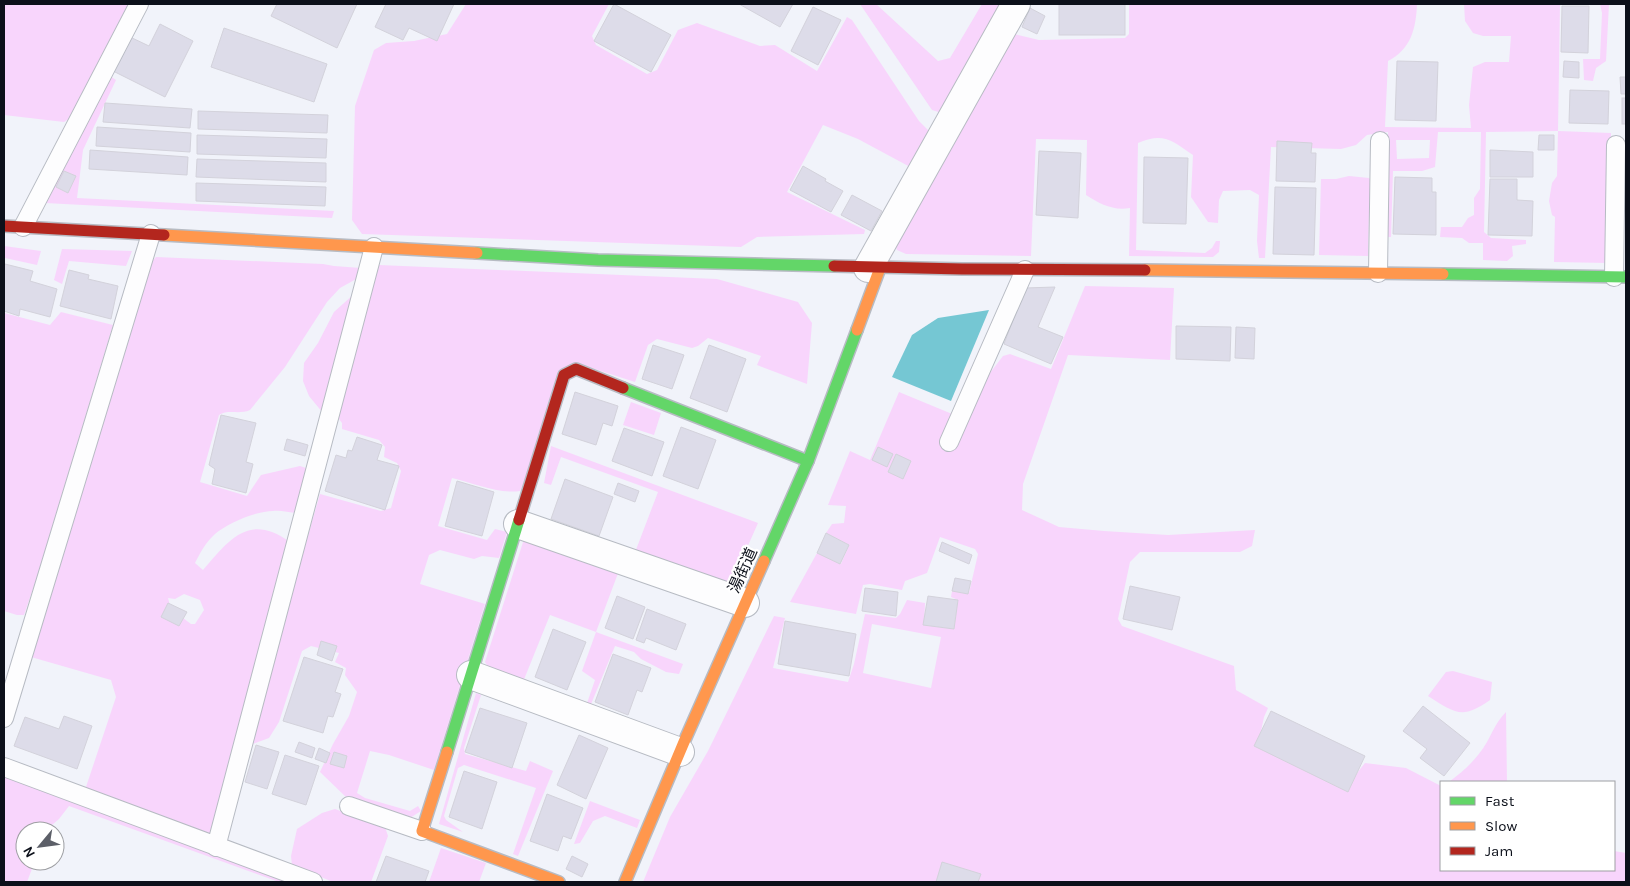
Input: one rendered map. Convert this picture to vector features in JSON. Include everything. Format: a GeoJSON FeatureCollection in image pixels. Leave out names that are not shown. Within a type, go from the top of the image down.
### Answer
{"type":"FeatureCollection","features":[{"type":"Feature","properties":{"kind":"street"},"geometry":{"type":"LineString","coordinates":[[874,268],[1016,4]]}},
{"type":"Feature","properties":{"kind":"street"},"geometry":{"type":"LineString","coordinates":[[4,226],[598,260],[874,268],[1620,277]]}},
{"type":"Feature","properties":{"kind":"street","name":"湯街道"},"geometry":{"type":"LineString","coordinates":[[625,882],[808,461],[874,268]]}},
{"type":"Feature","properties":{"kind":"street"},"geometry":{"type":"LineString","coordinates":[[559,882],[422,831],[564,375],[576,369],[808,461]]}},
{"type":"Feature","properties":{"kind":"street"},"geometry":{"type":"LineString","coordinates":[[518,524],[745,603]]}},
{"type":"Feature","properties":{"kind":"street"},"geometry":{"type":"LineString","coordinates":[[471,675],[680,752]]}},
{"type":"Feature","properties":{"kind":"lane"},"geometry":{"type":"LineString","coordinates":[[23,226],[139,4]]}},
{"type":"Feature","properties":{"kind":"lane"},"geometry":{"type":"LineString","coordinates":[[1378,273],[1380,141]]}},
{"type":"Feature","properties":{"kind":"lane"},"geometry":{"type":"LineString","coordinates":[[1616,145],[1620,277]]}},
{"type":"Feature","properties":{"kind":"lane"},"geometry":{"type":"LineString","coordinates":[[4,718],[151,234]]}},
{"type":"Feature","properties":{"kind":"lane"},"geometry":{"type":"LineString","coordinates":[[216,846],[374,247]]}},
{"type":"Feature","properties":{"kind":"lane"},"geometry":{"type":"LineString","coordinates":[[949,442],[1026,270]]}},
{"type":"Feature","properties":{"kind":"lane"},"geometry":{"type":"LineString","coordinates":[[4,767],[313,882]]}},
{"type":"Feature","properties":{"kind":"lane"},"geometry":{"type":"LineString","coordinates":[[349,806],[422,831]]}},
{"type":"Feature","properties":{"kind":"shaded area"},"geometry":{"type":"Polygon","coordinates":[[[4,4],[130,4],[73,116],[64,122],[4,115],[4,4]]]}},
{"type":"Feature","properties":{"kind":"shaded area"},"geometry":{"type":"Polygon","coordinates":[[[466,4],[609,4],[592,36],[596,45],[647,74],[657,70],[678,30],[697,23],[760,46],[775,45],[817,71],[847,17],[852,20],[919,121],[931,133],[912,168],[858,139],[823,125],[787,192],[865,230],[864,234],[757,237],[741,247],[362,234],[352,220],[355,106],[374,50],[386,43],[414,41],[447,34],[466,4]]]}},
{"type":"Feature","properties":{"kind":"shaded area"},"geometry":{"type":"Polygon","coordinates":[[[860,4],[876,4],[938,61],[950,58],[982,4],[1006,4],[945,114],[932,110],[860,4]]]}},
{"type":"Feature","properties":{"kind":"shaded area"},"geometry":{"type":"Polygon","coordinates":[[[1129,4],[1417,4],[1411,37],[1402,51],[1388,61],[1385,127],[1471,128],[1469,105],[1473,67],[1485,62],[1509,62],[1511,36],[1483,36],[1473,33],[1465,21],[1464,4],[1560,4],[1558,131],[1486,132],[1484,232],[1491,238],[1526,240],[1526,244],[1512,246],[1513,256],[1507,261],[1483,260],[1483,243],[1469,243],[1462,238],[1440,237],[1441,227],[1462,227],[1468,218],[1474,215],[1474,198],[1480,189],[1481,132],[1438,132],[1435,167],[1422,171],[1393,171],[1391,237],[1386,237],[1388,132],[1367,135],[1356,145],[1341,149],[1271,147],[1265,258],[1259,258],[1257,241],[1259,195],[1250,190],[1223,191],[1219,200],[1218,223],[1208,222],[1191,197],[1193,155],[1173,142],[1161,138],[1138,143],[1136,250],[1205,253],[1212,248],[1216,241],[1220,241],[1219,252],[1213,257],[1129,256],[1130,208],[1124,209],[1107,206],[1086,195],[1087,140],[1036,139],[1031,256],[906,254],[897,250],[894,242],[1014,34],[1039,40],[1125,38],[1129,34],[1129,4]],[[1396,140],[1397,159],[1429,158],[1430,140],[1396,140]]]}},
{"type":"Feature","properties":{"kind":"shaded area"},"geometry":{"type":"Polygon","coordinates":[[[1600,4],[1609,4],[1606,61],[1596,68],[1593,81],[1584,80],[1583,59],[1600,59],[1602,13],[1600,4]]]}},
{"type":"Feature","properties":{"kind":"shaded area"},"geometry":{"type":"Polygon","coordinates":[[[110,76],[116,80],[83,150],[77,198],[334,211],[332,218],[45,203],[110,76]]]}},
{"type":"Feature","properties":{"kind":"shaded area"},"geometry":{"type":"Polygon","coordinates":[[[1558,131],[1611,133],[1608,263],[1554,262],[1555,217],[1552,215],[1549,201],[1552,183],[1557,176],[1558,131]]]}},
{"type":"Feature","properties":{"kind":"shaded area"},"geometry":{"type":"Polygon","coordinates":[[[1349,176],[1369,178],[1374,184],[1374,209],[1369,212],[1368,256],[1319,255],[1321,179],[1336,179],[1349,176]]]}},
{"type":"Feature","properties":{"kind":"shaded area"},"geometry":{"type":"Polygon","coordinates":[[[4,246],[41,251],[37,265],[5,258],[4,262],[4,246]]]}},
{"type":"Feature","properties":{"kind":"shaded area"},"geometry":{"type":"Polygon","coordinates":[[[62,249],[132,251],[126,266],[69,261],[62,284],[54,280],[62,249]]]}},
{"type":"Feature","properties":{"kind":"shaded area"},"geometry":{"type":"Polygon","coordinates":[[[156,257],[323,264],[361,268],[358,278],[340,288],[327,302],[285,367],[250,410],[226,412],[219,415],[200,482],[247,496],[261,475],[300,466],[309,469],[297,513],[266,512],[242,518],[227,526],[212,537],[199,555],[195,563],[203,570],[231,540],[251,530],[276,533],[290,542],[285,561],[301,560],[320,494],[381,511],[391,508],[401,471],[397,463],[384,457],[385,447],[379,440],[342,429],[342,423],[336,415],[374,268],[379,265],[717,279],[798,302],[812,323],[807,384],[757,365],[761,356],[708,338],[692,348],[657,339],[648,345],[635,382],[576,363],[520,491],[494,490],[452,478],[438,526],[487,540],[495,529],[507,532],[499,558],[482,556],[474,559],[440,550],[429,555],[420,584],[485,604],[434,770],[389,755],[370,751],[357,793],[365,798],[410,811],[418,806],[421,811],[410,818],[348,799],[320,772],[349,716],[357,692],[345,675],[346,668],[335,662],[339,653],[311,646],[302,651],[279,722],[269,738],[239,749],[211,837],[88,793],[86,787],[116,697],[111,680],[31,657],[146,268],[156,257]],[[184,594],[175,599],[168,598],[171,609],[191,624],[195,624],[204,610],[200,600],[184,594]]]}},
{"type":"Feature","properties":{"kind":"shaded area"},"geometry":{"type":"Polygon","coordinates":[[[1085,286],[1174,288],[1170,360],[1068,355],[1023,484],[1022,510],[1059,527],[1104,531],[1168,535],[1255,530],[1252,546],[1240,552],[1140,552],[1130,562],[1118,619],[1122,626],[1234,666],[1236,690],[1268,708],[1264,717],[1258,745],[1345,788],[1365,763],[1406,768],[1440,785],[1440,871],[1615,871],[1615,851],[1626,853],[1626,882],[643,882],[670,817],[708,751],[774,616],[785,618],[773,668],[848,682],[865,614],[896,618],[907,600],[925,603],[924,625],[954,629],[958,600],[951,597],[952,591],[969,593],[978,554],[975,549],[940,537],[927,573],[905,581],[902,590],[870,584],[863,585],[856,614],[790,602],[817,553],[841,564],[849,545],[826,533],[832,524],[844,523],[846,506],[828,505],[850,451],[870,460],[899,392],[957,416],[1003,356],[1010,354],[1051,369],[1085,286]],[[896,454],[888,472],[903,479],[911,462],[896,454]],[[872,624],[863,673],[931,688],[941,637],[872,624]]]}},
{"type":"Feature","properties":{"kind":"shaded area"},"geometry":{"type":"Polygon","coordinates":[[[354,294],[323,413],[309,396],[303,381],[304,363],[318,343],[334,312],[354,294]]]}},
{"type":"Feature","properties":{"kind":"shaded area"},"geometry":{"type":"Polygon","coordinates":[[[61,312],[113,325],[37,577],[24,615],[17,615],[4,611],[4,313],[50,325],[61,312]]]}},
{"type":"Feature","properties":{"kind":"shaded area"},"geometry":{"type":"Polygon","coordinates":[[[631,402],[661,413],[654,435],[623,425],[631,402]]]}},
{"type":"Feature","properties":{"kind":"shaded area"},"geometry":{"type":"Polygon","coordinates":[[[551,446],[758,523],[731,584],[720,587],[634,555],[658,492],[561,457],[551,485],[544,483],[551,446]]]}},
{"type":"Feature","properties":{"kind":"shaded area"},"geometry":{"type":"Polygon","coordinates":[[[524,539],[620,568],[596,632],[550,615],[523,682],[491,672],[485,662],[524,539]]]}},
{"type":"Feature","properties":{"kind":"shaded area"},"geometry":{"type":"Polygon","coordinates":[[[596,632],[683,664],[679,674],[666,672],[641,659],[634,652],[615,646],[589,709],[586,706],[595,680],[582,671],[596,632]]]}},
{"type":"Feature","properties":{"kind":"shaded area"},"geometry":{"type":"Polygon","coordinates":[[[1453,671],[1492,682],[1490,700],[1472,710],[1459,712],[1445,707],[1428,696],[1446,672],[1453,671]]]}},
{"type":"Feature","properties":{"kind":"shaded area"},"geometry":{"type":"Polygon","coordinates":[[[476,693],[481,695],[464,748],[465,754],[526,771],[530,761],[553,771],[518,856],[513,854],[536,788],[464,765],[458,768],[444,816],[446,820],[463,832],[439,824],[476,693]]]}},
{"type":"Feature","properties":{"kind":"shaded area"},"geometry":{"type":"Polygon","coordinates":[[[1506,712],[1507,781],[1450,781],[1475,759],[1506,712]]]}},
{"type":"Feature","properties":{"kind":"shaded area"},"geometry":{"type":"Polygon","coordinates":[[[4,777],[294,882],[279,882],[69,806],[57,821],[15,821],[15,871],[31,871],[27,882],[4,882],[4,777]]]}},
{"type":"Feature","properties":{"kind":"shaded area"},"geometry":{"type":"Polygon","coordinates":[[[590,801],[640,820],[637,828],[605,816],[593,821],[580,843],[574,844],[590,801]]]}},
{"type":"Feature","properties":{"kind":"shaded area"},"geometry":{"type":"Polygon","coordinates":[[[335,809],[385,827],[388,836],[371,882],[333,882],[292,865],[291,856],[297,829],[322,813],[335,809]]]}},
{"type":"Feature","properties":{"kind":"shaded area"},"geometry":{"type":"Polygon","coordinates":[[[441,848],[486,863],[479,882],[429,882],[441,848]]]}},
{"type":"Feature","properties":{"kind":"water"},"geometry":{"type":"Polygon","coordinates":[[[989,310],[951,401],[892,377],[912,335],[938,318],[989,310]]]}},
{"type":"Feature","properties":{"kind":"building"},"geometry":{"type":"Polygon","coordinates":[[[277,4],[357,4],[337,48],[271,16],[277,4]]]}},
{"type":"Feature","properties":{"kind":"building"},"geometry":{"type":"Polygon","coordinates":[[[386,4],[454,4],[437,41],[409,28],[403,40],[375,27],[386,4]]]}},
{"type":"Feature","properties":{"kind":"building"},"geometry":{"type":"Polygon","coordinates":[[[614,4],[671,35],[651,72],[594,41],[614,4]]]}},
{"type":"Feature","properties":{"kind":"building"},"geometry":{"type":"Polygon","coordinates":[[[739,4],[793,4],[780,27],[739,4]]]}},
{"type":"Feature","properties":{"kind":"building"},"geometry":{"type":"Polygon","coordinates":[[[1059,4],[1125,4],[1125,35],[1059,35],[1059,4]]]}},
{"type":"Feature","properties":{"kind":"building"},"geometry":{"type":"Polygon","coordinates":[[[1562,6],[1589,6],[1588,53],[1561,52],[1562,6]]]}},
{"type":"Feature","properties":{"kind":"building"},"geometry":{"type":"Polygon","coordinates":[[[813,7],[841,20],[818,65],[791,51],[813,7]]]}},
{"type":"Feature","properties":{"kind":"building"},"geometry":{"type":"Polygon","coordinates":[[[1030,8],[1045,16],[1037,34],[1022,27],[1030,8]]]}},
{"type":"Feature","properties":{"kind":"building"},"geometry":{"type":"Polygon","coordinates":[[[160,24],[193,41],[165,97],[111,70],[128,36],[149,46],[160,24]]]}},
{"type":"Feature","properties":{"kind":"building"},"geometry":{"type":"Polygon","coordinates":[[[224,28],[327,64],[314,102],[211,67],[224,28]]]}},
{"type":"Feature","properties":{"kind":"building"},"geometry":{"type":"Polygon","coordinates":[[[1397,61],[1438,62],[1436,121],[1395,120],[1397,61]]]}},
{"type":"Feature","properties":{"kind":"building"},"geometry":{"type":"Polygon","coordinates":[[[1564,61],[1579,62],[1579,78],[1563,77],[1564,61]]]}},
{"type":"Feature","properties":{"kind":"building"},"geometry":{"type":"Polygon","coordinates":[[[1620,77],[1626,77],[1626,94],[1621,94],[1620,77]]]}},
{"type":"Feature","properties":{"kind":"building"},"geometry":{"type":"Polygon","coordinates":[[[1570,90],[1609,91],[1608,124],[1569,123],[1570,90]]]}},
{"type":"Feature","properties":{"kind":"building"},"geometry":{"type":"Polygon","coordinates":[[[1622,98],[1626,98],[1626,124],[1622,124],[1622,98]]]}},
{"type":"Feature","properties":{"kind":"building"},"geometry":{"type":"Polygon","coordinates":[[[105,103],[192,109],[190,128],[103,122],[105,103]]]}},
{"type":"Feature","properties":{"kind":"building"},"geometry":{"type":"Polygon","coordinates":[[[198,111],[328,115],[327,133],[198,129],[198,111]]]}},
{"type":"Feature","properties":{"kind":"building"},"geometry":{"type":"Polygon","coordinates":[[[97,127],[191,133],[190,152],[96,146],[97,127]]]}},
{"type":"Feature","properties":{"kind":"building"},"geometry":{"type":"Polygon","coordinates":[[[197,135],[327,139],[326,158],[197,154],[197,135]]]}},
{"type":"Feature","properties":{"kind":"building"},"geometry":{"type":"Polygon","coordinates":[[[1539,135],[1554,135],[1554,150],[1538,150],[1539,135]]]}},
{"type":"Feature","properties":{"kind":"building"},"geometry":{"type":"Polygon","coordinates":[[[1277,141],[1312,143],[1311,153],[1316,153],[1315,182],[1276,181],[1277,141]]]}},
{"type":"Feature","properties":{"kind":"building"},"geometry":{"type":"Polygon","coordinates":[[[90,150],[188,157],[187,175],[89,169],[90,150]]]}},
{"type":"Feature","properties":{"kind":"building"},"geometry":{"type":"Polygon","coordinates":[[[1490,150],[1533,152],[1533,177],[1490,177],[1490,150]]]}},
{"type":"Feature","properties":{"kind":"building"},"geometry":{"type":"Polygon","coordinates":[[[1039,151],[1081,153],[1078,218],[1036,215],[1039,151]]]}},
{"type":"Feature","properties":{"kind":"building"},"geometry":{"type":"Polygon","coordinates":[[[1144,157],[1188,158],[1186,224],[1143,223],[1144,157]]]}},
{"type":"Feature","properties":{"kind":"building"},"geometry":{"type":"Polygon","coordinates":[[[197,159],[326,163],[326,182],[196,177],[197,159]]]}},
{"type":"Feature","properties":{"kind":"building"},"geometry":{"type":"Polygon","coordinates":[[[803,166],[843,191],[831,212],[790,190],[803,166]]]}},
{"type":"Feature","properties":{"kind":"building"},"geometry":{"type":"Polygon","coordinates":[[[64,171],[76,176],[68,193],[56,187],[64,171]]]}},
{"type":"Feature","properties":{"kind":"building"},"geometry":{"type":"Polygon","coordinates":[[[1395,177],[1432,178],[1432,192],[1436,192],[1436,235],[1393,234],[1395,177]]]}},
{"type":"Feature","properties":{"kind":"building"},"geometry":{"type":"Polygon","coordinates":[[[1490,179],[1517,179],[1517,200],[1533,201],[1532,236],[1488,235],[1490,179]]]}},
{"type":"Feature","properties":{"kind":"building"},"geometry":{"type":"Polygon","coordinates":[[[196,183],[326,187],[325,206],[196,201],[196,183]]]}},
{"type":"Feature","properties":{"kind":"building"},"geometry":{"type":"Polygon","coordinates":[[[1275,187],[1316,188],[1314,255],[1273,254],[1275,187]]]}},
{"type":"Feature","properties":{"kind":"building"},"geometry":{"type":"Polygon","coordinates":[[[852,195],[882,211],[871,231],[841,215],[852,195]]]}},
{"type":"Feature","properties":{"kind":"building"},"geometry":{"type":"Polygon","coordinates":[[[5,264],[33,271],[30,281],[57,289],[50,317],[20,309],[19,316],[4,311],[5,264]]]}},
{"type":"Feature","properties":{"kind":"building"},"geometry":{"type":"Polygon","coordinates":[[[69,270],[89,275],[88,279],[118,286],[111,319],[60,306],[69,270]]]}},
{"type":"Feature","properties":{"kind":"building"},"geometry":{"type":"Polygon","coordinates":[[[1055,287],[1038,327],[1063,337],[1051,364],[1004,344],[1025,288],[1055,287]]]}},
{"type":"Feature","properties":{"kind":"building"},"geometry":{"type":"Polygon","coordinates":[[[1176,326],[1231,327],[1230,361],[1176,359],[1176,326]]]}},
{"type":"Feature","properties":{"kind":"building"},"geometry":{"type":"Polygon","coordinates":[[[1236,327],[1255,328],[1254,359],[1235,358],[1236,327]]]}},
{"type":"Feature","properties":{"kind":"building"},"geometry":{"type":"Polygon","coordinates":[[[653,345],[684,355],[672,389],[642,379],[653,345]]]}},
{"type":"Feature","properties":{"kind":"building"},"geometry":{"type":"Polygon","coordinates":[[[709,345],[746,359],[727,412],[690,398],[709,345]]]}},
{"type":"Feature","properties":{"kind":"building"},"geometry":{"type":"Polygon","coordinates":[[[575,392],[618,406],[612,426],[603,423],[596,445],[562,434],[575,392]]]}},
{"type":"Feature","properties":{"kind":"building"},"geometry":{"type":"Polygon","coordinates":[[[221,415],[256,423],[246,462],[253,464],[246,493],[212,484],[215,469],[209,465],[221,415]]]}},
{"type":"Feature","properties":{"kind":"building"},"geometry":{"type":"Polygon","coordinates":[[[681,427],[716,440],[698,489],[663,476],[681,427]]]}},
{"type":"Feature","properties":{"kind":"building"},"geometry":{"type":"Polygon","coordinates":[[[624,428],[664,442],[652,476],[612,461],[624,428]]]}},
{"type":"Feature","properties":{"kind":"building"},"geometry":{"type":"Polygon","coordinates":[[[357,437],[382,445],[377,460],[399,466],[385,510],[325,491],[336,455],[346,458],[348,450],[352,451],[357,437]]]}},
{"type":"Feature","properties":{"kind":"building"},"geometry":{"type":"Polygon","coordinates":[[[287,439],[308,445],[305,456],[284,450],[287,439]]]}},
{"type":"Feature","properties":{"kind":"building"},"geometry":{"type":"Polygon","coordinates":[[[878,447],[893,454],[887,467],[872,460],[878,447]]]}},
{"type":"Feature","properties":{"kind":"building"},"geometry":{"type":"Polygon","coordinates":[[[896,454],[911,461],[903,479],[888,472],[896,454]]]}},
{"type":"Feature","properties":{"kind":"building"},"geometry":{"type":"Polygon","coordinates":[[[565,479],[613,497],[599,536],[551,519],[565,479]]]}},
{"type":"Feature","properties":{"kind":"building"},"geometry":{"type":"Polygon","coordinates":[[[457,481],[494,492],[482,536],[445,526],[457,481]]]}},
{"type":"Feature","properties":{"kind":"building"},"geometry":{"type":"Polygon","coordinates":[[[618,483],[639,491],[635,502],[614,494],[618,483]]]}},
{"type":"Feature","properties":{"kind":"building"},"geometry":{"type":"Polygon","coordinates":[[[826,533],[849,545],[840,564],[817,553],[826,533]]]}},
{"type":"Feature","properties":{"kind":"building"},"geometry":{"type":"Polygon","coordinates":[[[942,542],[972,555],[969,564],[939,551],[942,542]]]}},
{"type":"Feature","properties":{"kind":"building"},"geometry":{"type":"Polygon","coordinates":[[[955,578],[971,581],[968,594],[952,591],[955,578]]]}},
{"type":"Feature","properties":{"kind":"building"},"geometry":{"type":"Polygon","coordinates":[[[1130,586],[1180,597],[1172,630],[1123,619],[1130,586]]]}},
{"type":"Feature","properties":{"kind":"building"},"geometry":{"type":"Polygon","coordinates":[[[865,588],[898,592],[896,616],[862,611],[865,588]]]}},
{"type":"Feature","properties":{"kind":"building"},"geometry":{"type":"Polygon","coordinates":[[[617,596],[645,607],[633,639],[605,628],[617,596]]]}},
{"type":"Feature","properties":{"kind":"building"},"geometry":{"type":"Polygon","coordinates":[[[928,596],[958,600],[954,629],[923,625],[928,596]]]}},
{"type":"Feature","properties":{"kind":"building"},"geometry":{"type":"Polygon","coordinates":[[[168,603],[187,612],[179,626],[161,617],[168,603]]]}},
{"type":"Feature","properties":{"kind":"building"},"geometry":{"type":"Polygon","coordinates":[[[647,609],[686,624],[676,650],[646,638],[644,643],[636,640],[647,609]]]}},
{"type":"Feature","properties":{"kind":"building"},"geometry":{"type":"Polygon","coordinates":[[[785,621],[856,634],[849,676],[778,664],[785,621]]]}},
{"type":"Feature","properties":{"kind":"building"},"geometry":{"type":"Polygon","coordinates":[[[553,629],[586,642],[567,690],[535,677],[553,629]]]}},
{"type":"Feature","properties":{"kind":"building"},"geometry":{"type":"Polygon","coordinates":[[[321,641],[337,646],[332,661],[317,655],[321,641]]]}},
{"type":"Feature","properties":{"kind":"building"},"geometry":{"type":"Polygon","coordinates":[[[613,654],[651,668],[642,692],[637,690],[628,715],[595,702],[613,654]]]}},
{"type":"Feature","properties":{"kind":"building"},"geometry":{"type":"Polygon","coordinates":[[[304,657],[343,669],[335,692],[341,694],[333,717],[328,716],[323,733],[283,721],[304,657]]]}},
{"type":"Feature","properties":{"kind":"building"},"geometry":{"type":"Polygon","coordinates":[[[1423,706],[1470,743],[1444,776],[1420,758],[1427,749],[1403,731],[1423,706]]]}},
{"type":"Feature","properties":{"kind":"building"},"geometry":{"type":"Polygon","coordinates":[[[480,708],[527,723],[512,768],[465,752],[480,708]]]}},
{"type":"Feature","properties":{"kind":"building"},"geometry":{"type":"Polygon","coordinates":[[[1271,711],[1365,756],[1348,792],[1254,746],[1271,711]]]}},
{"type":"Feature","properties":{"kind":"building"},"geometry":{"type":"Polygon","coordinates":[[[64,716],[92,726],[77,769],[14,746],[25,717],[59,729],[64,716]]]}},
{"type":"Feature","properties":{"kind":"building"},"geometry":{"type":"Polygon","coordinates":[[[579,735],[608,748],[586,799],[557,785],[579,735]]]}},
{"type":"Feature","properties":{"kind":"building"},"geometry":{"type":"Polygon","coordinates":[[[299,742],[315,748],[312,758],[295,752],[299,742]]]}},
{"type":"Feature","properties":{"kind":"building"},"geometry":{"type":"Polygon","coordinates":[[[256,745],[279,752],[267,789],[245,782],[256,745]]]}},
{"type":"Feature","properties":{"kind":"building"},"geometry":{"type":"Polygon","coordinates":[[[319,748],[330,753],[326,763],[315,759],[319,748]]]}},
{"type":"Feature","properties":{"kind":"building"},"geometry":{"type":"Polygon","coordinates":[[[334,752],[347,756],[344,768],[330,764],[334,752]]]}},
{"type":"Feature","properties":{"kind":"building"},"geometry":{"type":"Polygon","coordinates":[[[285,755],[319,766],[306,805],[272,794],[285,755]]]}},
{"type":"Feature","properties":{"kind":"building"},"geometry":{"type":"Polygon","coordinates":[[[464,771],[497,782],[482,829],[449,817],[464,771]]]}},
{"type":"Feature","properties":{"kind":"building"},"geometry":{"type":"Polygon","coordinates":[[[547,794],[583,808],[571,839],[563,836],[558,851],[530,841],[547,794]]]}},
{"type":"Feature","properties":{"kind":"building"},"geometry":{"type":"Polygon","coordinates":[[[386,856],[429,871],[425,882],[376,882],[386,856]]]}},
{"type":"Feature","properties":{"kind":"building"},"geometry":{"type":"Polygon","coordinates":[[[572,856],[588,864],[582,877],[566,869],[572,856]]]}},
{"type":"Feature","properties":{"kind":"building"},"geometry":{"type":"Polygon","coordinates":[[[942,862],[981,874],[978,882],[936,882],[942,862]]]}},
{"type":"Feature","properties":{"kind":"traffic: fast"},"geometry":{"type":"LineString","coordinates":[[477,253],[598,260],[834,266]]}},
{"type":"Feature","properties":{"kind":"traffic: fast"},"geometry":{"type":"LineString","coordinates":[[1443,274],[1626,277]]}},
{"type":"Feature","properties":{"kind":"traffic: fast"},"geometry":{"type":"LineString","coordinates":[[764,561],[808,461],[857,330]]}},
{"type":"Feature","properties":{"kind":"traffic: fast"},"geometry":{"type":"LineString","coordinates":[[623,388],[808,461]]}},
{"type":"Feature","properties":{"kind":"traffic: fast"},"geometry":{"type":"LineString","coordinates":[[447,752],[519,520]]}},
{"type":"Feature","properties":{"kind":"traffic: slow"},"geometry":{"type":"LineString","coordinates":[[164,235],[477,253]]}},
{"type":"Feature","properties":{"kind":"traffic: slow"},"geometry":{"type":"LineString","coordinates":[[857,330],[880,268]]}},
{"type":"Feature","properties":{"kind":"traffic: slow"},"geometry":{"type":"LineString","coordinates":[[1145,270],[1443,274]]}},
{"type":"Feature","properties":{"kind":"traffic: slow"},"geometry":{"type":"LineString","coordinates":[[625,882],[764,561]]}},
{"type":"Feature","properties":{"kind":"traffic: slow"},"geometry":{"type":"LineString","coordinates":[[447,752],[422,831],[559,882]]}},
{"type":"Feature","properties":{"kind":"traffic: jam"},"geometry":{"type":"LineString","coordinates":[[4,226],[164,235]]}},
{"type":"Feature","properties":{"kind":"traffic: jam"},"geometry":{"type":"LineString","coordinates":[[834,266],[1145,270]]}},
{"type":"Feature","properties":{"kind":"traffic: jam"},"geometry":{"type":"LineString","coordinates":[[519,520],[564,375],[576,369],[623,388]]}}]}
